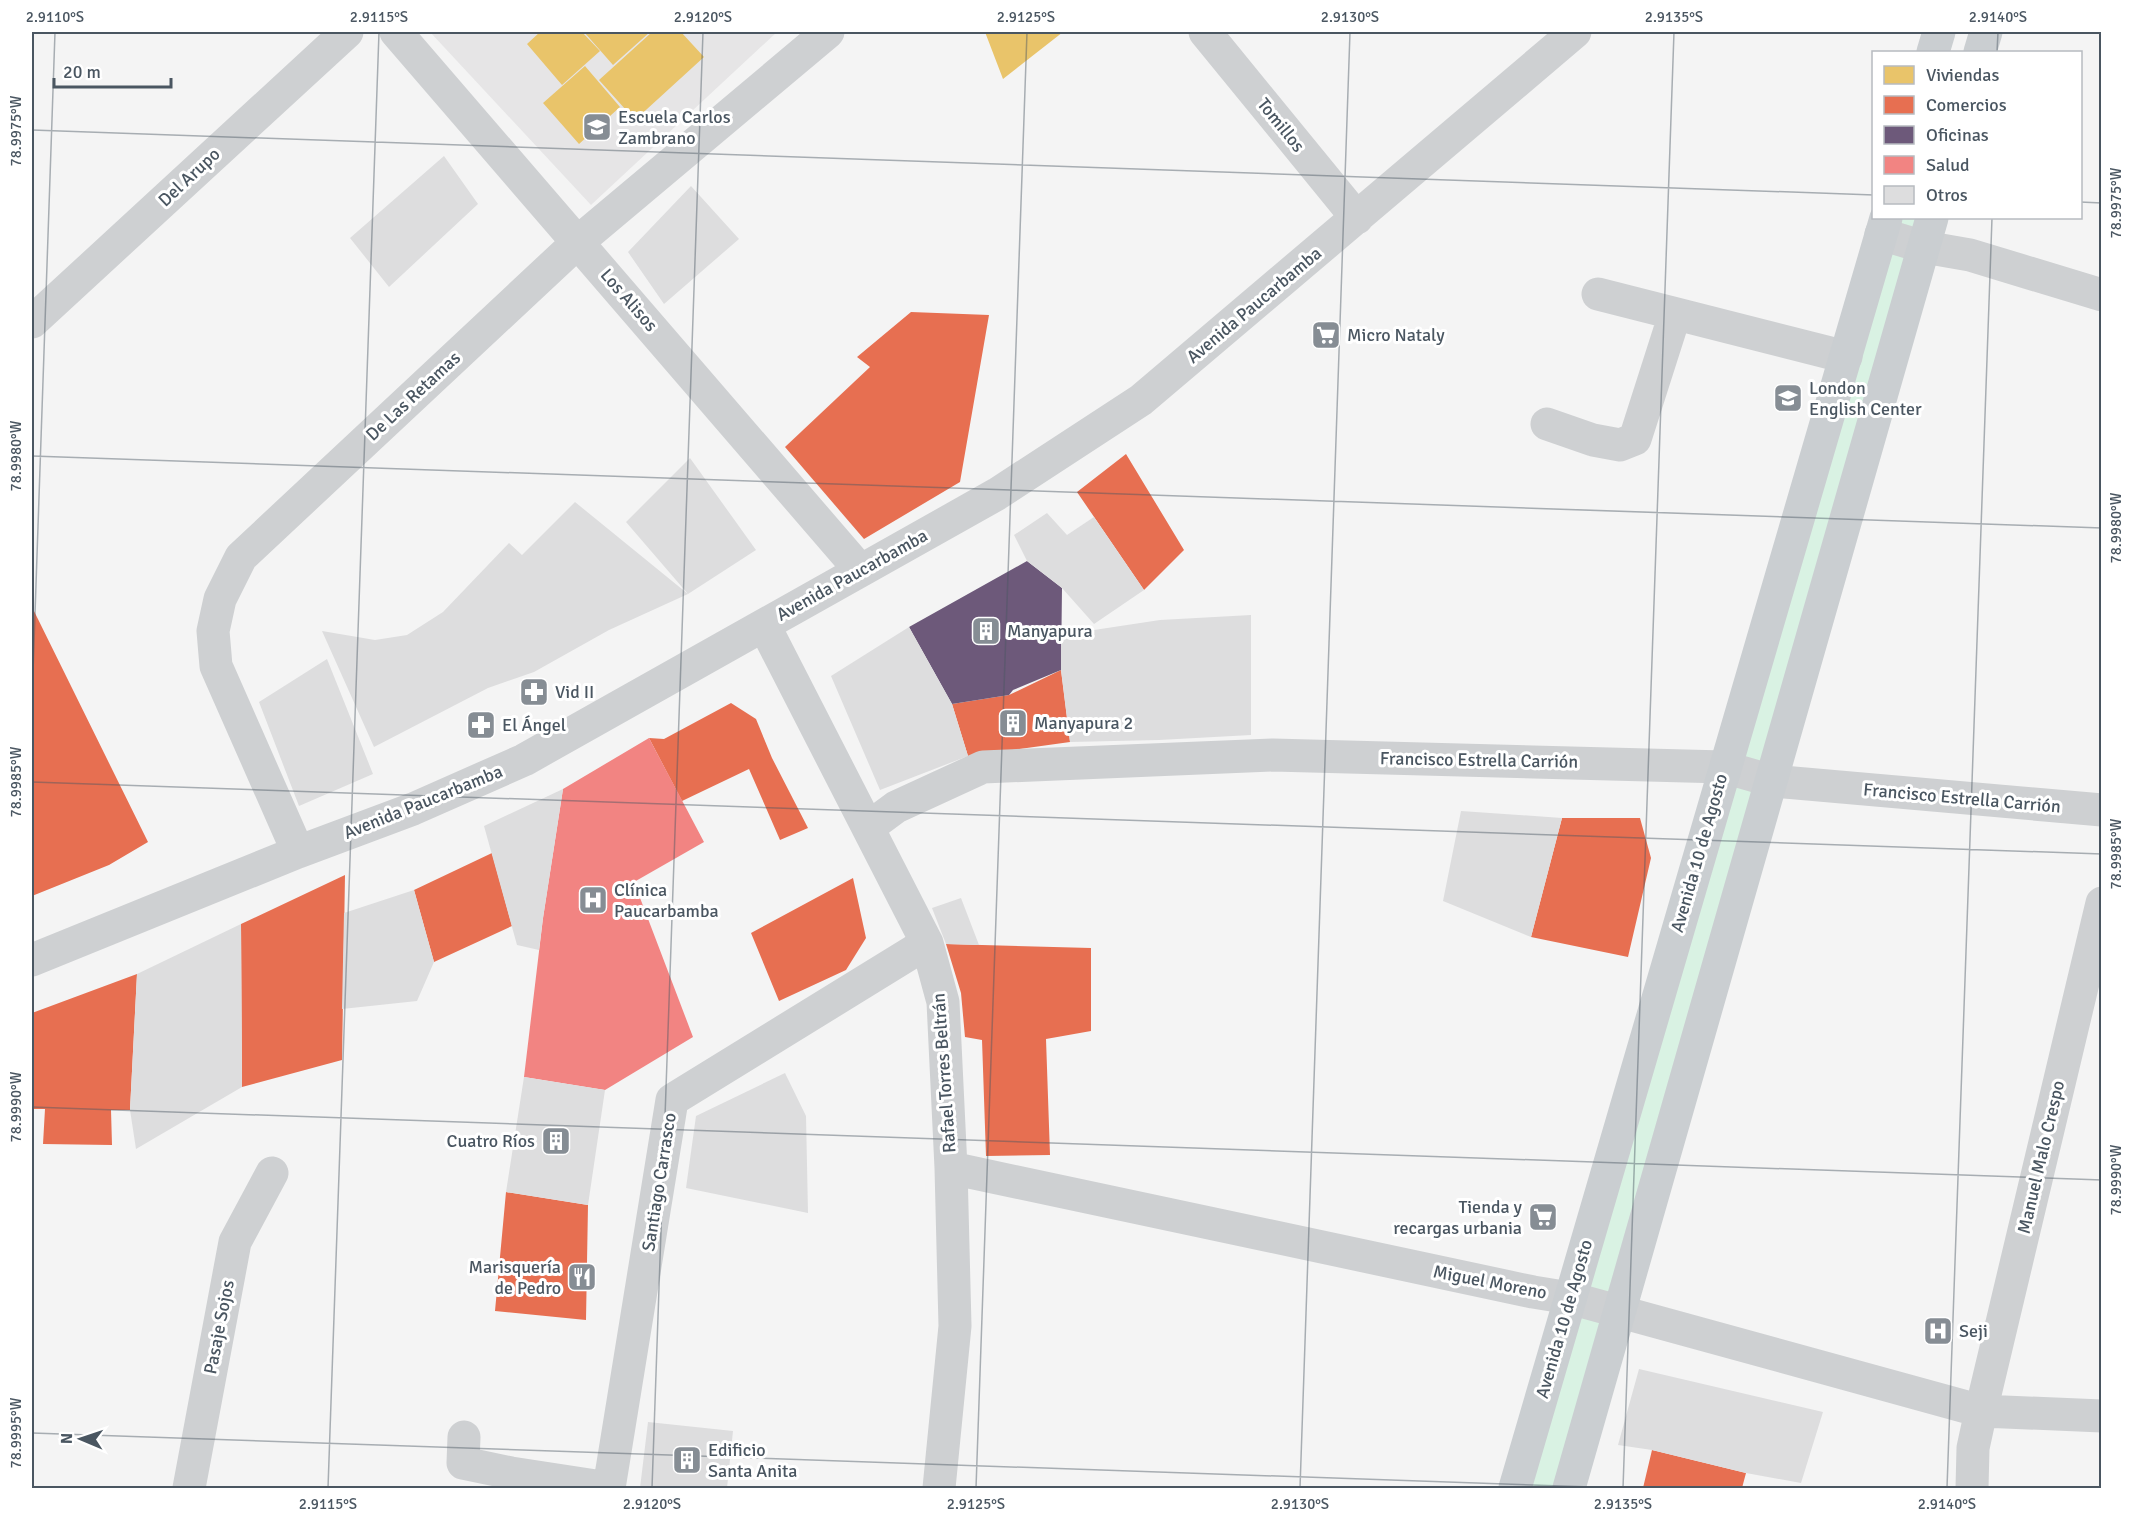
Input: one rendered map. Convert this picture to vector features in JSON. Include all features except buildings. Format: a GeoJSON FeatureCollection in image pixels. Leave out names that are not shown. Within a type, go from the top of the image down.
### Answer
{"type":"FeatureCollection","features":[{"type":"Feature","properties":{"kind":"main road"},"geometry":{"type":"LineString","coordinates":[[1933,51],[1939,32]]}},
{"type":"Feature","properties":{"kind":"main road"},"geometry":{"type":"LineString","coordinates":[[1980,51],[1986,32]]}},
{"type":"Feature","properties":{"kind":"main road","name":"Avenida 10 de Agosto"},"geometry":{"type":"LineString","coordinates":[[1515,1488],[1883,226]]}},
{"type":"Feature","properties":{"kind":"main road"},"geometry":{"type":"LineString","coordinates":[[1569,1488],[1773,781],[1928,232]]}},
{"type":"Feature","properties":{"kind":"street","name":"Del Arupo"},"geometry":{"type":"LineString","coordinates":[[32,322],[347,32]]}},
{"type":"Feature","properties":{"kind":"street","name":"Los Alisos"},"geometry":{"type":"LineString","coordinates":[[396,32],[579,241],[860,570]]}},
{"type":"Feature","properties":{"kind":"street","name":"De Las Retamas"},"geometry":{"type":"LineString","coordinates":[[298,852],[216,666],[213,631],[220,599],[241,556],[579,241],[828,32]]}},
{"type":"Feature","properties":{"kind":"street","name":"Tomillos"},"geometry":{"type":"LineString","coordinates":[[1205,32],[1357,218]]}},
{"type":"Feature","properties":{"kind":"street","name":"Avenida Paucarbamba"},"geometry":{"type":"LineString","coordinates":[[32,960],[298,852],[412,809],[524,760],[997,494],[1141,400],[1575,32]]}},
{"type":"Feature","properties":{"kind":"street"},"geometry":{"type":"LineString","coordinates":[[1883,226],[1928,232],[1970,255],[2102,295]]}},
{"type":"Feature","properties":{"kind":"street"},"geometry":{"type":"LineString","coordinates":[[1598,294],[1846,357]]}},
{"type":"Feature","properties":{"kind":"street"},"geometry":{"type":"LineString","coordinates":[[1547,424],[1593,440],[1620,445],[1635,439],[1675,314]]}},
{"type":"Feature","properties":{"kind":"street","name":"Rafael Torres Beltrán"},"geometry":{"type":"LineString","coordinates":[[764,625],[927,943],[943,1002],[951,1168],[955,1326],[939,1488]]}},
{"type":"Feature","properties":{"kind":"street","name":"Francisco Estrella Carrión"},"geometry":{"type":"LineString","coordinates":[[869,827],[896,807],[983,767],[1273,755],[1724,767],[1773,781],[2100,803]]}},
{"type":"Feature","properties":{"kind":"street","name":"Manuel Malo Crespo"},"geometry":{"type":"LineString","coordinates":[[1981,1411],[2102,903]]}},
{"type":"Feature","properties":{"kind":"street","name":"Santiago Carrasco"},"geometry":{"type":"LineString","coordinates":[[609,1488],[672,1100],[927,943]]}},
{"type":"Feature","properties":{"kind":"street","name":"Miguel Moreno"},"geometry":{"type":"LineString","coordinates":[[951,1168],[1570,1298],[1981,1411],[2102,1416]]}},
{"type":"Feature","properties":{"kind":"street","name":"Pasaje Sojos"},"geometry":{"type":"LineString","coordinates":[[189,1488],[236,1242],[272,1173]]}},
{"type":"Feature","properties":{"kind":"street"},"geometry":{"type":"LineString","coordinates":[[1972,1488],[1973,1448],[1981,1411]]}},
{"type":"Feature","properties":{"kind":"street"},"geometry":{"type":"LineString","coordinates":[[464,1437],[463,1463],[609,1488]]}},
{"type":"Feature","properties":{"kind":"shaded area","name":"Escuela Carlos Zambrano"},"geometry":{"type":"Polygon","coordinates":[[[430,32],[777,32],[591,205],[430,32]]]}},
{"type":"Feature","properties":{"kind":"green space"},"geometry":{"type":"Polygon","coordinates":[[[1886,219],[1932,219],[1569,1488],[1515,1488],[1886,219]]]}},
{"type":"Feature","properties":{"kind":"place","name":"Escuela Carlos Zambrano"},"geometry":{"type":"Point","coordinates":[597,127]}},
{"type":"Feature","properties":{"kind":"place","name":"Micro Nataly"},"geometry":{"type":"Point","coordinates":[1326,335]}},
{"type":"Feature","properties":{"kind":"place","name":"London English Center"},"geometry":{"type":"Point","coordinates":[1788,398]}},
{"type":"Feature","properties":{"kind":"place","name":"Manyapura"},"geometry":{"type":"Point","coordinates":[986,631]}},
{"type":"Feature","properties":{"kind":"place","name":"Vid II"},"geometry":{"type":"Point","coordinates":[534,692]}},
{"type":"Feature","properties":{"kind":"place","name":"Manyapura 2"},"geometry":{"type":"Point","coordinates":[1013,723]}},
{"type":"Feature","properties":{"kind":"place","name":"El Ángel"},"geometry":{"type":"Point","coordinates":[481,725]}},
{"type":"Feature","properties":{"kind":"place","name":"Clínica Paucarbamba"},"geometry":{"type":"Point","coordinates":[593,900]}},
{"type":"Feature","properties":{"kind":"place","name":"Cuatro Ríos"},"geometry":{"type":"Point","coordinates":[556,1141]}},
{"type":"Feature","properties":{"kind":"place","name":"Tienda y recargas urbania"},"geometry":{"type":"Point","coordinates":[1543,1217]}},
{"type":"Feature","properties":{"kind":"place","name":"Marisquería de Pedro"},"geometry":{"type":"Point","coordinates":[582,1277]}},
{"type":"Feature","properties":{"kind":"place","name":"Seji"},"geometry":{"type":"Point","coordinates":[1938,1331]}},
{"type":"Feature","properties":{"kind":"place","name":"Edificio Santa Anita"},"geometry":{"type":"Point","coordinates":[687,1460]}}]}
